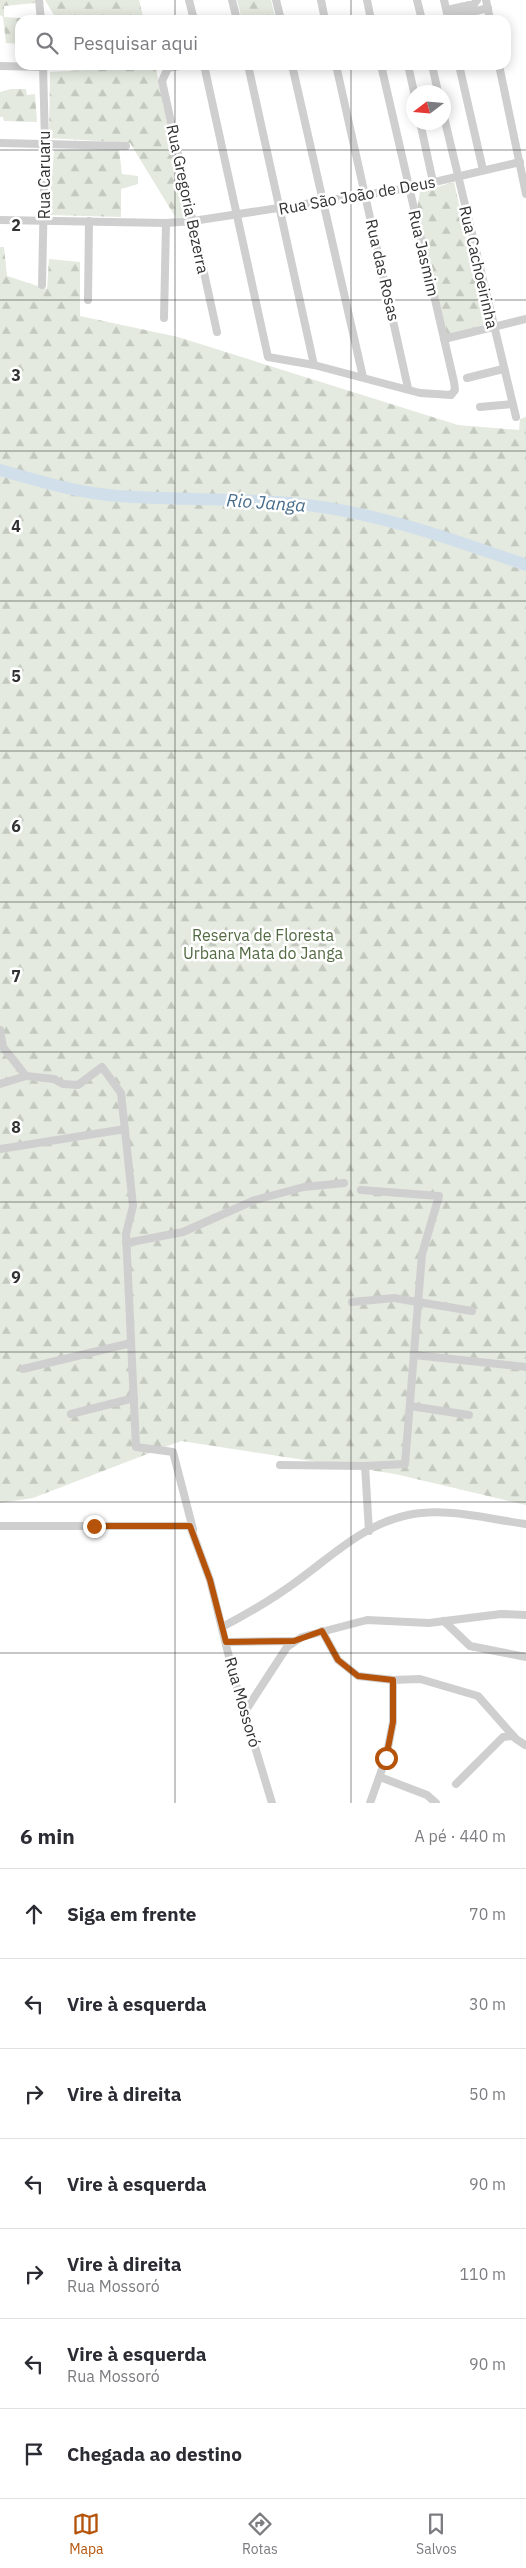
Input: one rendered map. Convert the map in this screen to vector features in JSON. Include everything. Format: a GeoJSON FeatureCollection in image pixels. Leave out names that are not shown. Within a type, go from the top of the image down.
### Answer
{"type":"FeatureCollection","features":[{"type":"Feature","properties":{"kind":"street"},"geometry":{"type":"LineString","coordinates":[[39,0],[40,15]]}},
{"type":"Feature","properties":{"kind":"street"},"geometry":{"type":"LineString","coordinates":[[189,0],[193,15]]}},
{"type":"Feature","properties":{"kind":"street"},"geometry":{"type":"LineString","coordinates":[[232,0],[236,15]]}},
{"type":"Feature","properties":{"kind":"street"},"geometry":{"type":"LineString","coordinates":[[276,0],[280,15]]}},
{"type":"Feature","properties":{"kind":"street"},"geometry":{"type":"LineString","coordinates":[[321,0],[324,15]]}},
{"type":"Feature","properties":{"kind":"street"},"geometry":{"type":"LineString","coordinates":[[366,0],[370,15]]}},
{"type":"Feature","properties":{"kind":"street"},"geometry":{"type":"LineString","coordinates":[[417,0],[421,15]]}},
{"type":"Feature","properties":{"kind":"street"},"geometry":{"type":"LineString","coordinates":[[444,0],[446,15]]}},
{"type":"Feature","properties":{"kind":"street"},"geometry":{"type":"LineString","coordinates":[[447,10],[474,4],[477,0]]}},
{"type":"Feature","properties":{"kind":"street"},"geometry":{"type":"LineString","coordinates":[[457,15],[487,4]]}},
{"type":"Feature","properties":{"kind":"street"},"geometry":{"type":"LineString","coordinates":[[0,66],[15,66]]}},
{"type":"Feature","properties":{"kind":"street","name":"Rua Caruaru"},"geometry":{"type":"LineString","coordinates":[[42,285],[45,143],[43,70]]}},
{"type":"Feature","properties":{"kind":"street","name":"Rua Gregoria Bezerra"},"geometry":{"type":"LineString","coordinates":[[167,70],[162,81],[217,332]]}},
{"type":"Feature","properties":{"kind":"street"},"geometry":{"type":"LineString","coordinates":[[205,70],[268,357],[314,365],[408,388]]}},
{"type":"Feature","properties":{"kind":"street"},"geometry":{"type":"LineString","coordinates":[[249,70],[314,365]]}},
{"type":"Feature","properties":{"kind":"street"},"geometry":{"type":"LineString","coordinates":[[293,70],[325,201],[363,377]]}},
{"type":"Feature","properties":{"kind":"street","name":"Rua das Rosas"},"geometry":{"type":"LineString","coordinates":[[337,70],[408,388]]}},
{"type":"Feature","properties":{"kind":"street","name":"Rua Jasmim"},"geometry":{"type":"LineString","coordinates":[[382,70],[454,382],[454,393],[447,396],[420,393],[408,388]]}},
{"type":"Feature","properties":{"kind":"street"},"geometry":{"type":"LineString","coordinates":[[409,70],[412,85]]}},
{"type":"Feature","properties":{"kind":"street"},"geometry":{"type":"LineString","coordinates":[[433,70],[436,85]]}},
{"type":"Feature","properties":{"kind":"street"},"geometry":{"type":"LineString","coordinates":[[460,70],[483,170]]}},
{"type":"Feature","properties":{"kind":"street"},"geometry":{"type":"LineString","coordinates":[[500,70],[526,194]]}},
{"type":"Feature","properties":{"kind":"street"},"geometry":{"type":"LineString","coordinates":[[422,130],[434,182]]}},
{"type":"Feature","properties":{"kind":"street","name":"Rua Cachoeirinha"},"geometry":{"type":"LineString","coordinates":[[447,130],[516,417]]}},
{"type":"Feature","properties":{"kind":"street"},"geometry":{"type":"LineString","coordinates":[[0,143],[126,146]]}},
{"type":"Feature","properties":{"kind":"street","name":"Rua São João de Deus"},"geometry":{"type":"LineString","coordinates":[[0,220],[166,223],[193,221],[366,196],[520,162]]}},
{"type":"Feature","properties":{"kind":"street"},"geometry":{"type":"LineString","coordinates":[[88,300],[89,222]]}},
{"type":"Feature","properties":{"kind":"street"},"geometry":{"type":"LineString","coordinates":[[164,318],[166,223]]}},
{"type":"Feature","properties":{"kind":"street"},"geometry":{"type":"LineString","coordinates":[[444,340],[526,319]]}},
{"type":"Feature","properties":{"kind":"street"},"geometry":{"type":"LineString","coordinates":[[467,378],[503,369]]}},
{"type":"Feature","properties":{"kind":"street"},"geometry":{"type":"LineString","coordinates":[[480,407],[512,404]]}},
{"type":"Feature","properties":{"kind":"street"},"geometry":{"type":"LineString","coordinates":[[0,1030],[3,1047],[26,1076]]}},
{"type":"Feature","properties":{"kind":"street"},"geometry":{"type":"LineString","coordinates":[[0,1084],[26,1076],[54,1079],[63,1084],[78,1085],[102,1067],[122,1093],[133,1206],[126,1234],[126,1243],[134,1398],[71,1414]]}},
{"type":"Feature","properties":{"kind":"street"},"geometry":{"type":"LineString","coordinates":[[0,1149],[125,1129]]}},
{"type":"Feature","properties":{"kind":"street"},"geometry":{"type":"LineString","coordinates":[[126,1243],[183,1232],[255,1200],[304,1187],[344,1183]]}},
{"type":"Feature","properties":{"kind":"street"},"geometry":{"type":"LineString","coordinates":[[280,1466],[405,1464],[422,1254],[439,1196],[361,1190]]}},
{"type":"Feature","properties":{"kind":"street"},"geometry":{"type":"LineString","coordinates":[[352,1302],[394,1298],[472,1311]]}},
{"type":"Feature","properties":{"kind":"street"},"geometry":{"type":"LineString","coordinates":[[23,1369],[131,1343]]}},
{"type":"Feature","properties":{"kind":"street"},"geometry":{"type":"LineString","coordinates":[[414,1355],[526,1367]]}},
{"type":"Feature","properties":{"kind":"street","name":"Rua Mossoró"},"geometry":{"type":"LineString","coordinates":[[134,1398],[136,1447],[173,1452],[244,1713],[272,1803]]}},
{"type":"Feature","properties":{"kind":"street"},"geometry":{"type":"LineString","coordinates":[[410,1406],[469,1414]]}},
{"type":"Feature","properties":{"kind":"street"},"geometry":{"type":"LineString","coordinates":[[365,1466],[369,1531]]}},
{"type":"Feature","properties":{"kind":"street"},"geometry":{"type":"LineString","coordinates":[[222,1627],[278,1594],[334,1551],[369,1531],[408,1515],[426,1513],[526,1524]]}},
{"type":"Feature","properties":{"kind":"street"},"geometry":{"type":"LineString","coordinates":[[0,1526],[187,1525],[193,1529]]}},
{"type":"Feature","properties":{"kind":"street"},"geometry":{"type":"LineString","coordinates":[[226,1642],[294,1641],[322,1631],[366,1620],[444,1621],[501,1614],[526,1615]]}},
{"type":"Feature","properties":{"kind":"street"},"geometry":{"type":"LineString","coordinates":[[444,1621],[470,1646],[526,1657]]}},
{"type":"Feature","properties":{"kind":"street"},"geometry":{"type":"LineString","coordinates":[[322,1631],[338,1660],[358,1676],[393,1680],[420,1679],[478,1696],[513,1736],[526,1747]]}},
{"type":"Feature","properties":{"kind":"street"},"geometry":{"type":"LineString","coordinates":[[244,1713],[288,1647],[294,1641]]}},
{"type":"Feature","properties":{"kind":"street"},"geometry":{"type":"LineString","coordinates":[[370,1803],[380,1777],[393,1722],[393,1680]]}},
{"type":"Feature","properties":{"kind":"street"},"geometry":{"type":"LineString","coordinates":[[456,1784],[497,1743],[503,1738],[513,1736]]}},
{"type":"Feature","properties":{"kind":"street"},"geometry":{"type":"LineString","coordinates":[[380,1777],[427,1795],[436,1803]]}},
{"type":"Feature","properties":{"kind":"green space"},"geometry":{"type":"Polygon","coordinates":[[[0,0],[35,0],[35,3],[4,6],[4,17],[15,18],[15,44],[6,43],[3,17],[0,15],[0,0]]]}},
{"type":"Feature","properties":{"kind":"green space"},"geometry":{"type":"Polygon","coordinates":[[[45,0],[139,0],[143,15],[54,15],[45,0]]]}},
{"type":"Feature","properties":{"kind":"green space"},"geometry":{"type":"Polygon","coordinates":[[[237,0],[271,0],[275,15],[241,15],[237,0]]]}},
{"type":"Feature","properties":{"kind":"green space"},"geometry":{"type":"Polygon","coordinates":[[[156,70],[189,217],[176,218],[130,143],[49,138],[50,72],[156,70]]]}},
{"type":"Feature","properties":{"kind":"green space"},"geometry":{"type":"Polygon","coordinates":[[[11,89],[26,89],[27,95],[35,94],[37,122],[4,121],[3,117],[0,117],[0,92],[11,89]]]}},
{"type":"Feature","properties":{"kind":"green space"},"geometry":{"type":"Polygon","coordinates":[[[119,149],[122,174],[138,176],[138,184],[121,189],[121,217],[49,215],[54,150],[119,149]]]}},
{"type":"Feature","properties":{"kind":"green space"},"geometry":{"type":"Polygon","coordinates":[[[454,182],[486,324],[447,336],[417,208],[420,192],[454,182]]]}},
{"type":"Feature","properties":{"kind":"green space","name":"Reserva de Floresta Urbana Mata do Janga"},"geometry":{"type":"Polygon","coordinates":[[[0,247],[4,247],[7,276],[47,289],[49,259],[80,262],[80,316],[178,337],[458,425],[519,430],[520,419],[526,417],[526,1505],[395,1474],[181,1441],[33,1498],[0,1503],[0,247]]]}},
{"type":"Feature","properties":{"kind":"waterway","name":"Rio Janga"},"geometry":{"type":"LineString","coordinates":[[0,470],[59,486],[118,496],[268,501],[349,512],[409,526],[526,565]]}},
{"type":"Feature","properties":{"kind":"route"},"geometry":{"type":"LineString","coordinates":[[94,1526],[190,1526],[193,1529],[210,1580],[226,1642],[294,1641],[322,1631],[338,1660],[358,1676],[369,1679],[393,1680],[393,1722],[386,1758]]}}]}
